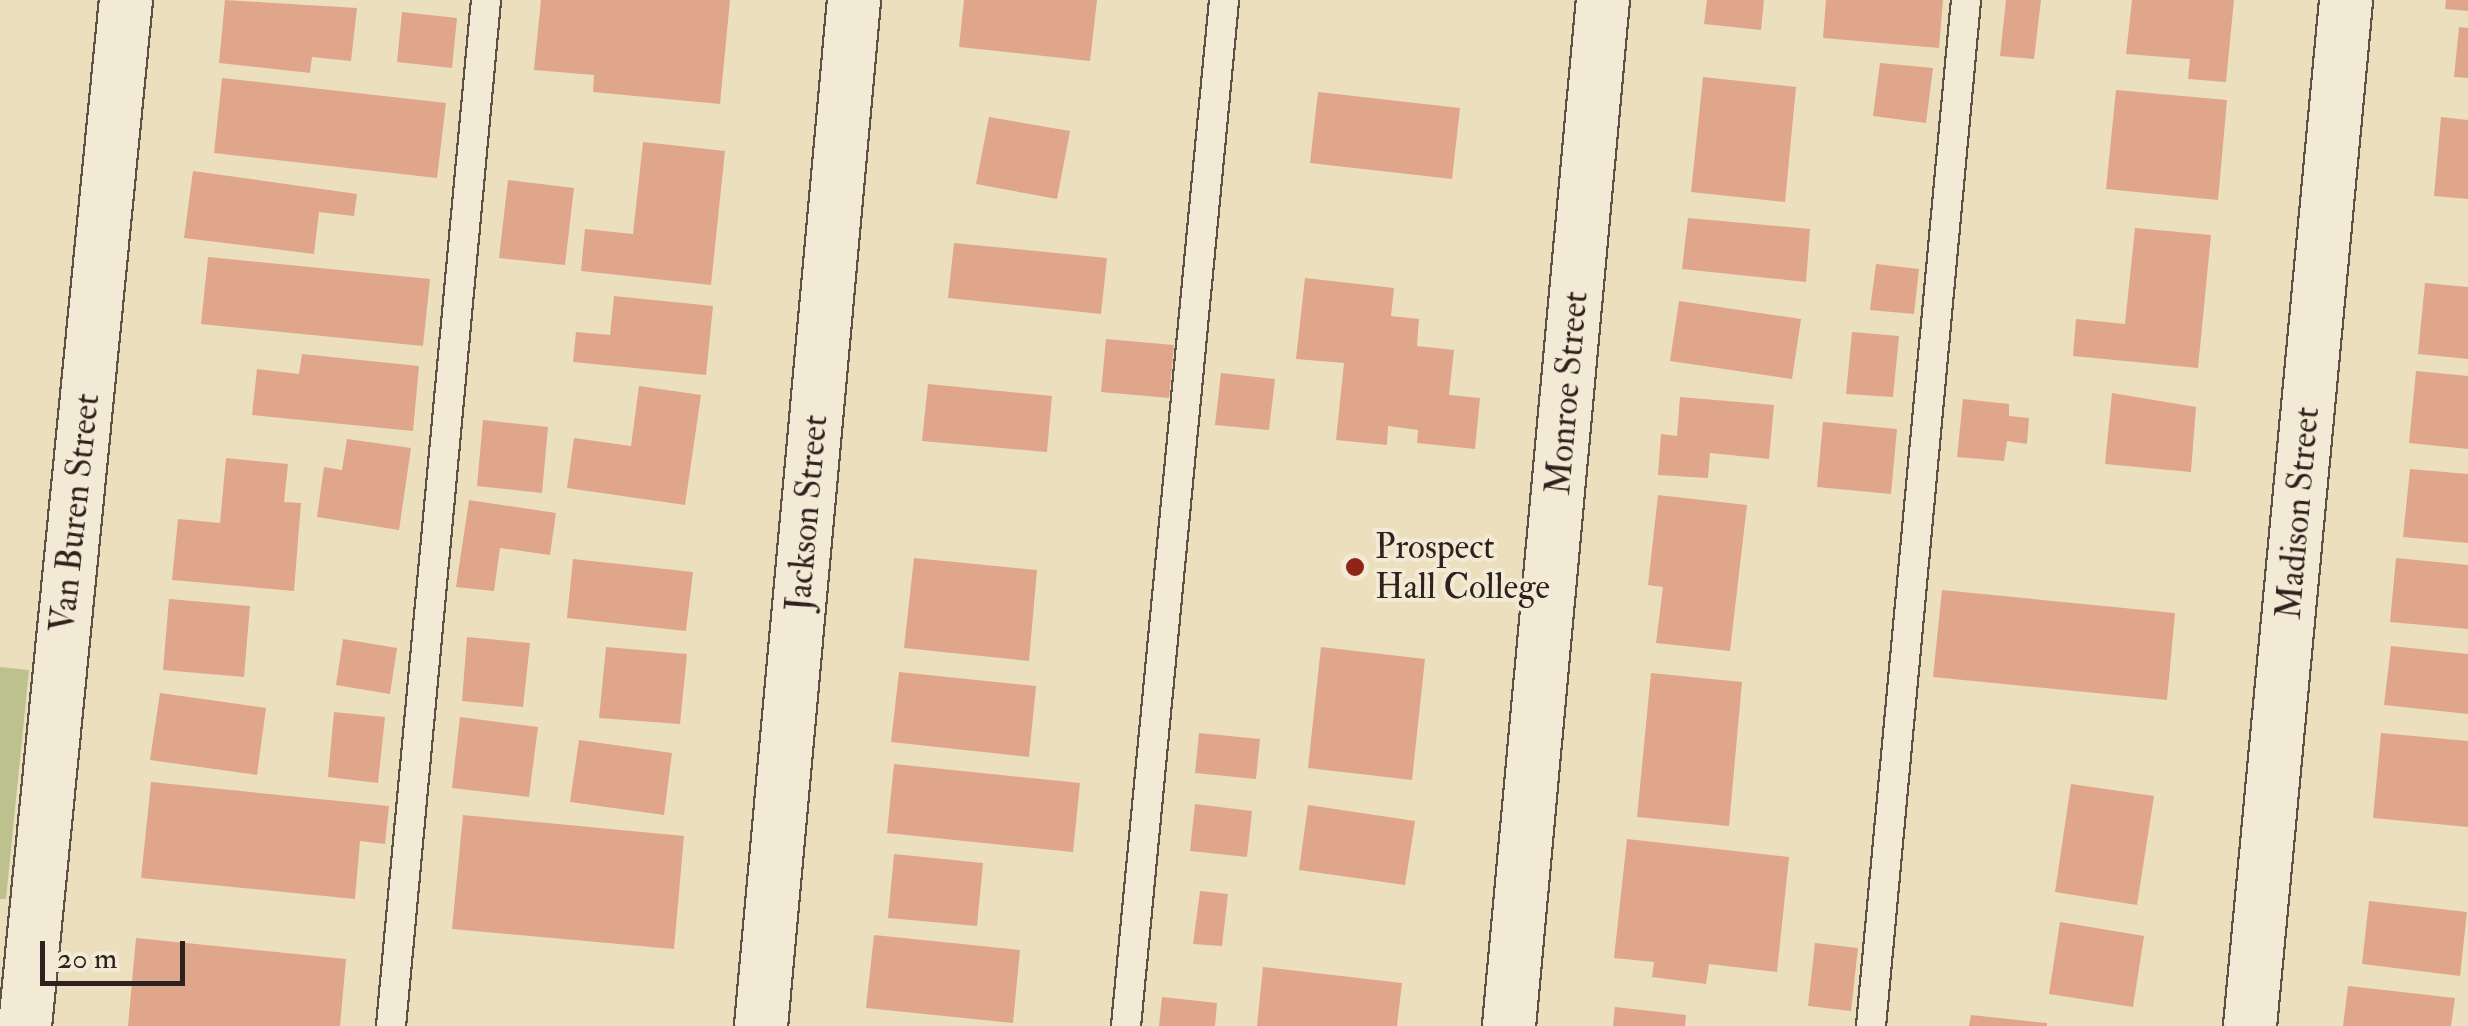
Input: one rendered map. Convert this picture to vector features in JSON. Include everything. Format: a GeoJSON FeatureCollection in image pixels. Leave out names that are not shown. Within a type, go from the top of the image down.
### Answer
{"type":"FeatureCollection","features":[{"type":"Feature","properties":{"kind":"street","name":"Van Buren Street"},"geometry":{"type":"LineString","coordinates":[[25,1026],[126,0]]}},
{"type":"Feature","properties":{"kind":"street","name":"Jackson Street"},"geometry":{"type":"LineString","coordinates":[[761,1026],[854,0]]}},
{"type":"Feature","properties":{"kind":"street","name":"Monroe Street"},"geometry":{"type":"LineString","coordinates":[[1510,1026],[1603,0]]}},
{"type":"Feature","properties":{"kind":"street","name":"Madison Street"},"geometry":{"type":"LineString","coordinates":[[2250,1026],[2346,0]]}},
{"type":"Feature","properties":{"kind":"lane"},"geometry":{"type":"LineString","coordinates":[[391,1026],[486,0]]}},
{"type":"Feature","properties":{"kind":"lane"},"geometry":{"type":"LineString","coordinates":[[1126,1026],[1224,0]]}},
{"type":"Feature","properties":{"kind":"lane"},"geometry":{"type":"LineString","coordinates":[[1871,1026],[1966,0]]}},
{"type":"Feature","properties":{"kind":"green space"},"geometry":{"type":"Polygon","coordinates":[[[0,667],[29,670],[6,899],[0,899],[0,667]]]}},
{"type":"Feature","properties":{"kind":"building"},"geometry":{"type":"Polygon","coordinates":[[[225,0],[357,8],[351,61],[312,57],[310,73],[219,63],[225,0]]]}},
{"type":"Feature","properties":{"kind":"building"},"geometry":{"type":"Polygon","coordinates":[[[541,0],[730,0],[720,104],[593,92],[594,75],[534,70],[541,0]]]}},
{"type":"Feature","properties":{"kind":"building"},"geometry":{"type":"Polygon","coordinates":[[[964,0],[1097,0],[1090,61],[959,47],[964,0]]]}},
{"type":"Feature","properties":{"kind":"building"},"geometry":{"type":"Polygon","coordinates":[[[1707,0],[1764,0],[1761,30],[1704,24],[1707,0]]]}},
{"type":"Feature","properties":{"kind":"building"},"geometry":{"type":"Polygon","coordinates":[[[1826,0],[1943,0],[1939,48],[1823,38],[1826,0]]]}},
{"type":"Feature","properties":{"kind":"building"},"geometry":{"type":"Polygon","coordinates":[[[2006,0],[2041,0],[2034,59],[2000,56],[2006,0]]]}},
{"type":"Feature","properties":{"kind":"building"},"geometry":{"type":"Polygon","coordinates":[[[2132,0],[2234,0],[2226,82],[2188,79],[2190,59],[2126,54],[2132,0]]]}},
{"type":"Feature","properties":{"kind":"building"},"geometry":{"type":"Polygon","coordinates":[[[2446,0],[2468,0],[2468,11],[2445,9],[2446,0]]]}},
{"type":"Feature","properties":{"kind":"building"},"geometry":{"type":"Polygon","coordinates":[[[402,12],[457,18],[452,68],[397,62],[402,12]]]}},
{"type":"Feature","properties":{"kind":"building"},"geometry":{"type":"Polygon","coordinates":[[[2459,27],[2468,28],[2468,78],[2454,77],[2459,27]]]}},
{"type":"Feature","properties":{"kind":"building"},"geometry":{"type":"Polygon","coordinates":[[[1880,63],[1933,68],[1926,123],[1873,116],[1880,63]]]}},
{"type":"Feature","properties":{"kind":"building"},"geometry":{"type":"Polygon","coordinates":[[[1703,77],[1796,87],[1785,202],[1691,192],[1703,77]]]}},
{"type":"Feature","properties":{"kind":"building"},"geometry":{"type":"Polygon","coordinates":[[[222,78],[446,103],[437,178],[214,153],[222,78]]]}},
{"type":"Feature","properties":{"kind":"building"},"geometry":{"type":"Polygon","coordinates":[[[2116,90],[2227,100],[2218,200],[2106,189],[2116,90]]]}},
{"type":"Feature","properties":{"kind":"building"},"geometry":{"type":"Polygon","coordinates":[[[1318,92],[1460,108],[1452,179],[1310,163],[1318,92]]]}},
{"type":"Feature","properties":{"kind":"building"},"geometry":{"type":"Polygon","coordinates":[[[989,117],[1070,131],[1057,199],[976,184],[989,117]]]}},
{"type":"Feature","properties":{"kind":"building"},"geometry":{"type":"Polygon","coordinates":[[[2441,117],[2468,120],[2468,199],[2434,196],[2441,117]]]}},
{"type":"Feature","properties":{"kind":"building"},"geometry":{"type":"Polygon","coordinates":[[[643,142],[725,151],[711,285],[581,271],[585,229],[633,234],[643,142]]]}},
{"type":"Feature","properties":{"kind":"building"},"geometry":{"type":"Polygon","coordinates":[[[193,171],[357,194],[354,216],[319,212],[314,254],[184,238],[193,171]]]}},
{"type":"Feature","properties":{"kind":"building"},"geometry":{"type":"Polygon","coordinates":[[[508,180],[574,188],[565,265],[499,258],[508,180]]]}},
{"type":"Feature","properties":{"kind":"building"},"geometry":{"type":"Polygon","coordinates":[[[1688,218],[1810,229],[1806,282],[1682,269],[1688,218]]]}},
{"type":"Feature","properties":{"kind":"building"},"geometry":{"type":"Polygon","coordinates":[[[2135,228],[2211,235],[2198,368],[2073,356],[2076,319],[2125,324],[2135,228]]]}},
{"type":"Feature","properties":{"kind":"building"},"geometry":{"type":"Polygon","coordinates":[[[954,243],[1107,258],[1101,314],[948,298],[954,243]]]}},
{"type":"Feature","properties":{"kind":"building"},"geometry":{"type":"Polygon","coordinates":[[[208,257],[430,279],[423,346],[201,324],[208,257]]]}},
{"type":"Feature","properties":{"kind":"building"},"geometry":{"type":"Polygon","coordinates":[[[1876,264],[1919,269],[1914,314],[1870,310],[1876,264]]]}},
{"type":"Feature","properties":{"kind":"building"},"geometry":{"type":"Polygon","coordinates":[[[1305,278],[1394,288],[1391,316],[1419,319],[1417,346],[1454,350],[1449,395],[1480,398],[1475,449],[1417,443],[1418,430],[1388,426],[1387,445],[1336,440],[1344,363],[1296,359],[1305,278]]]}},
{"type":"Feature","properties":{"kind":"building"},"geometry":{"type":"Polygon","coordinates":[[[2425,283],[2468,287],[2468,359],[2418,354],[2425,283]]]}},
{"type":"Feature","properties":{"kind":"building"},"geometry":{"type":"Polygon","coordinates":[[[614,296],[713,306],[706,375],[573,362],[576,332],[610,335],[614,296]]]}},
{"type":"Feature","properties":{"kind":"building"},"geometry":{"type":"Polygon","coordinates":[[[1679,301],[1801,319],[1792,379],[1670,361],[1679,301]]]}},
{"type":"Feature","properties":{"kind":"building"},"geometry":{"type":"Polygon","coordinates":[[[1852,332],[1899,336],[1893,397],[1846,394],[1852,332]]]}},
{"type":"Feature","properties":{"kind":"building"},"geometry":{"type":"Polygon","coordinates":[[[1106,339],[1174,345],[1169,398],[1101,392],[1106,339]]]}},
{"type":"Feature","properties":{"kind":"building"},"geometry":{"type":"Polygon","coordinates":[[[302,354],[419,366],[413,431],[252,415],[257,369],[299,374],[302,354]]]}},
{"type":"Feature","properties":{"kind":"building"},"geometry":{"type":"Polygon","coordinates":[[[2416,371],[2468,376],[2468,449],[2409,443],[2416,371]]]}},
{"type":"Feature","properties":{"kind":"building"},"geometry":{"type":"Polygon","coordinates":[[[1221,373],[1275,379],[1269,430],[1215,425],[1221,373]]]}},
{"type":"Feature","properties":{"kind":"building"},"geometry":{"type":"Polygon","coordinates":[[[928,384],[1052,396],[1047,452],[922,441],[928,384]]]}},
{"type":"Feature","properties":{"kind":"building"},"geometry":{"type":"Polygon","coordinates":[[[639,386],[701,395],[685,505],[567,488],[574,438],[631,446],[639,386]]]}},
{"type":"Feature","properties":{"kind":"building"},"geometry":{"type":"Polygon","coordinates":[[[2112,393],[2196,407],[2191,472],[2105,464],[2112,393]]]}},
{"type":"Feature","properties":{"kind":"building"},"geometry":{"type":"Polygon","coordinates":[[[1680,397],[1774,405],[1769,459],[1710,453],[1708,478],[1658,475],[1661,434],[1677,436],[1680,397]]]}},
{"type":"Feature","properties":{"kind":"building"},"geometry":{"type":"Polygon","coordinates":[[[1963,399],[2009,404],[2009,416],[2029,418],[2027,444],[2007,441],[2004,461],[1957,457],[1963,399]]]}},
{"type":"Feature","properties":{"kind":"building"},"geometry":{"type":"Polygon","coordinates":[[[483,420],[548,427],[542,493],[477,486],[483,420]]]}},
{"type":"Feature","properties":{"kind":"building"},"geometry":{"type":"Polygon","coordinates":[[[1823,422],[1897,429],[1891,494],[1817,487],[1823,422]]]}},
{"type":"Feature","properties":{"kind":"building"},"geometry":{"type":"Polygon","coordinates":[[[347,439],[411,448],[399,530],[317,517],[324,467],[342,470],[347,439]]]}},
{"type":"Feature","properties":{"kind":"building"},"geometry":{"type":"Polygon","coordinates":[[[226,458],[288,464],[284,502],[301,503],[294,591],[172,580],[178,519],[220,523],[226,458]]]}},
{"type":"Feature","properties":{"kind":"building"},"geometry":{"type":"Polygon","coordinates":[[[2410,469],[2468,474],[2468,543],[2403,537],[2410,469]]]}},
{"type":"Feature","properties":{"kind":"building"},"geometry":{"type":"Polygon","coordinates":[[[1658,495],[1747,505],[1730,651],[1656,643],[1663,587],[1648,585],[1658,495]]]}},
{"type":"Feature","properties":{"kind":"building"},"geometry":{"type":"Polygon","coordinates":[[[469,500],[556,513],[550,555],[500,548],[494,591],[456,587],[469,500]]]}},
{"type":"Feature","properties":{"kind":"building"},"geometry":{"type":"Polygon","coordinates":[[[914,558],[1037,570],[1029,661],[904,648],[914,558]]]}},
{"type":"Feature","properties":{"kind":"building"},"geometry":{"type":"Polygon","coordinates":[[[2396,558],[2468,565],[2468,629],[2390,622],[2396,558]]]}},
{"type":"Feature","properties":{"kind":"building"},"geometry":{"type":"Polygon","coordinates":[[[573,559],[693,572],[686,631],[567,618],[573,559]]]}},
{"type":"Feature","properties":{"kind":"building"},"geometry":{"type":"Polygon","coordinates":[[[1942,590],[2175,613],[2167,700],[1933,677],[1942,590]]]}},
{"type":"Feature","properties":{"kind":"building"},"geometry":{"type":"Polygon","coordinates":[[[169,599],[250,606],[244,677],[163,670],[169,599]]]}},
{"type":"Feature","properties":{"kind":"building"},"geometry":{"type":"Polygon","coordinates":[[[467,637],[530,643],[523,707],[462,701],[467,637]]]}},
{"type":"Feature","properties":{"kind":"building"},"geometry":{"type":"Polygon","coordinates":[[[343,639],[397,648],[390,694],[336,685],[343,639]]]}},
{"type":"Feature","properties":{"kind":"building"},"geometry":{"type":"Polygon","coordinates":[[[2391,646],[2468,654],[2468,714],[2384,705],[2391,646]]]}},
{"type":"Feature","properties":{"kind":"building"},"geometry":{"type":"Polygon","coordinates":[[[606,647],[687,654],[680,724],[599,718],[606,647]]]}},
{"type":"Feature","properties":{"kind":"building"},"geometry":{"type":"Polygon","coordinates":[[[1321,647],[1425,659],[1412,780],[1308,768],[1321,647]]]}},
{"type":"Feature","properties":{"kind":"building"},"geometry":{"type":"Polygon","coordinates":[[[899,672],[1036,686],[1029,757],[891,742],[899,672]]]}},
{"type":"Feature","properties":{"kind":"building"},"geometry":{"type":"Polygon","coordinates":[[[1651,673],[1742,682],[1729,826],[1637,817],[1651,673]]]}},
{"type":"Feature","properties":{"kind":"building"},"geometry":{"type":"Polygon","coordinates":[[[160,693],[266,708],[257,775],[150,760],[160,693]]]}},
{"type":"Feature","properties":{"kind":"building"},"geometry":{"type":"Polygon","coordinates":[[[334,712],[385,717],[378,783],[328,777],[334,712]]]}},
{"type":"Feature","properties":{"kind":"building"},"geometry":{"type":"Polygon","coordinates":[[[460,717],[538,727],[529,797],[452,788],[460,717]]]}},
{"type":"Feature","properties":{"kind":"building"},"geometry":{"type":"Polygon","coordinates":[[[1199,733],[1260,739],[1256,779],[1195,773],[1199,733]]]}},
{"type":"Feature","properties":{"kind":"building"},"geometry":{"type":"Polygon","coordinates":[[[2381,733],[2468,741],[2468,827],[2373,818],[2381,733]]]}},
{"type":"Feature","properties":{"kind":"building"},"geometry":{"type":"Polygon","coordinates":[[[579,740],[672,753],[664,815],[570,802],[579,740]]]}},
{"type":"Feature","properties":{"kind":"building"},"geometry":{"type":"Polygon","coordinates":[[[894,764],[1080,783],[1073,852],[887,833],[894,764]]]}},
{"type":"Feature","properties":{"kind":"building"},"geometry":{"type":"Polygon","coordinates":[[[151,782],[389,806],[385,844],[360,841],[355,899],[141,878],[151,782]]]}},
{"type":"Feature","properties":{"kind":"building"},"geometry":{"type":"Polygon","coordinates":[[[2071,784],[2154,796],[2137,905],[2055,892],[2071,784]]]}},
{"type":"Feature","properties":{"kind":"building"},"geometry":{"type":"Polygon","coordinates":[[[1195,804],[1252,811],[1247,857],[1190,851],[1195,804]]]}},
{"type":"Feature","properties":{"kind":"building"},"geometry":{"type":"Polygon","coordinates":[[[1308,805],[1415,821],[1405,885],[1299,870],[1308,805]]]}},
{"type":"Feature","properties":{"kind":"building"},"geometry":{"type":"Polygon","coordinates":[[[463,815],[684,836],[674,949],[452,929],[463,815]]]}},
{"type":"Feature","properties":{"kind":"building"},"geometry":{"type":"Polygon","coordinates":[[[1627,839],[1789,857],[1777,972],[1709,964],[1706,984],[1652,977],[1654,962],[1614,958],[1627,839]]]}},
{"type":"Feature","properties":{"kind":"building"},"geometry":{"type":"Polygon","coordinates":[[[894,854],[983,863],[977,926],[888,918],[894,854]]]}},
{"type":"Feature","properties":{"kind":"building"},"geometry":{"type":"Polygon","coordinates":[[[1200,891],[1228,894],[1222,946],[1193,944],[1200,891]]]}},
{"type":"Feature","properties":{"kind":"building"},"geometry":{"type":"Polygon","coordinates":[[[2369,901],[2467,912],[2460,976],[2362,964],[2369,901]]]}},
{"type":"Feature","properties":{"kind":"building"},"geometry":{"type":"Polygon","coordinates":[[[2060,922],[2144,936],[2133,1007],[2049,994],[2060,922]]]}},
{"type":"Feature","properties":{"kind":"building"},"geometry":{"type":"Polygon","coordinates":[[[874,935],[1020,950],[1013,1023],[866,1008],[874,935]]]}},
{"type":"Feature","properties":{"kind":"building"},"geometry":{"type":"Polygon","coordinates":[[[136,938],[346,959],[340,1026],[128,1026],[136,938]]]}},
{"type":"Feature","properties":{"kind":"building"},"geometry":{"type":"Polygon","coordinates":[[[1815,943],[1858,948],[1851,1011],[1808,1006],[1815,943]]]}},
{"type":"Feature","properties":{"kind":"building"},"geometry":{"type":"Polygon","coordinates":[[[1263,967],[1402,983],[1397,1026],[1257,1026],[1263,967]]]}},
{"type":"Feature","properties":{"kind":"building"},"geometry":{"type":"Polygon","coordinates":[[[2348,986],[2455,998],[2451,1026],[2343,1026],[2348,986]]]}},
{"type":"Feature","properties":{"kind":"building"},"geometry":{"type":"Polygon","coordinates":[[[1162,997],[1217,1003],[1215,1026],[1159,1026],[1162,997]]]}},
{"type":"Feature","properties":{"kind":"building"},"geometry":{"type":"Polygon","coordinates":[[[1615,1007],[1686,1015],[1685,1026],[1613,1026],[1615,1007]]]}},
{"type":"Feature","properties":{"kind":"building"},"geometry":{"type":"Polygon","coordinates":[[[1971,1015],[2047,1023],[2047,1026],[1969,1026],[1971,1015]]]}},
{"type":"Feature","properties":{"kind":"place","name":"Prospect Hall College"},"geometry":{"type":"Point","coordinates":[1355,567]}}]}
